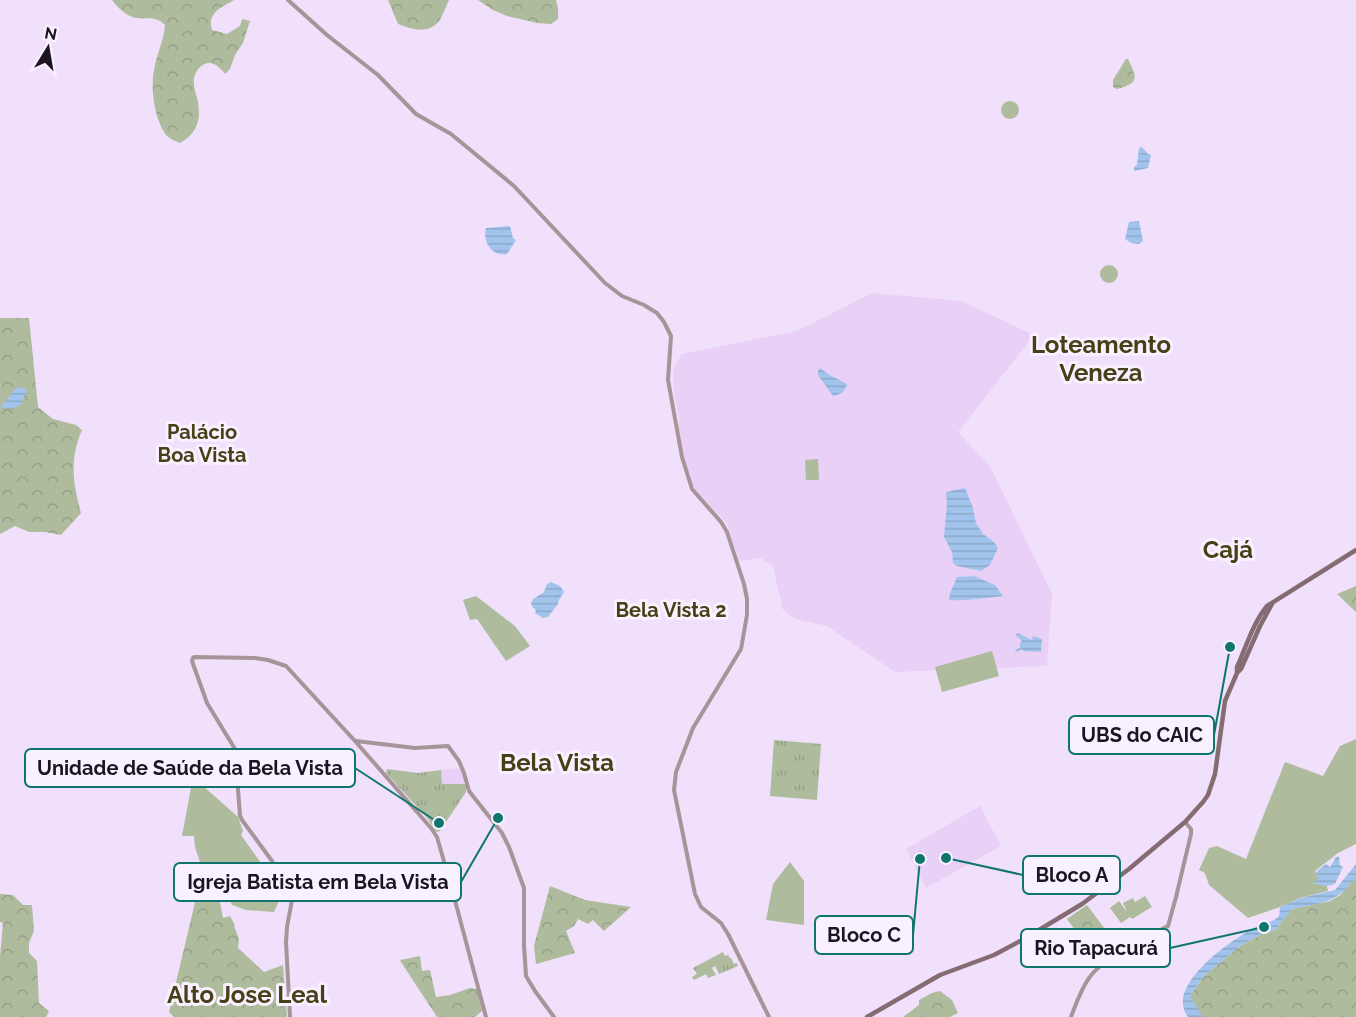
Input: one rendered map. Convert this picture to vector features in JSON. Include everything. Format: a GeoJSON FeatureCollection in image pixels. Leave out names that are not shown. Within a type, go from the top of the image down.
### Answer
{"type":"FeatureCollection","features":[{"type":"Feature","properties":{"kind":"main road"},"geometry":{"type":"LineString","coordinates":[[867,1017],[940,975],[984,959],[1024,939],[1082,904],[1129,869],[1185,822],[1208,795],[1215,774],[1225,700],[1256,624],[1270,605],[1356,550]]}},
{"type":"Feature","properties":{"kind":"street"},"geometry":{"type":"LineString","coordinates":[[288,0],[327,35],[378,75],[416,114],[451,134],[514,186],[610,287],[661,317],[671,336],[668,380],[682,457],[692,489],[727,532],[744,584],[747,615],[741,649],[696,722],[676,772],[673,786],[694,894],[701,907],[722,923],[769,1017]]}},
{"type":"Feature","properties":{"kind":"street"},"geometry":{"type":"LineString","coordinates":[[290,1017],[286,942],[292,900],[290,891],[240,816],[235,749],[207,703],[192,661],[194,657],[255,658],[286,666],[355,741],[435,834],[486,1017]]}},
{"type":"Feature","properties":{"kind":"street"},"geometry":{"type":"LineString","coordinates":[[355,741],[415,748],[448,746],[464,773],[468,791],[502,833],[512,855],[524,888],[526,976],[534,991],[554,1017]]}},
{"type":"Feature","properties":{"kind":"street"},"geometry":{"type":"LineString","coordinates":[[1071,1017],[1085,983],[1099,966],[1168,926],[1191,834],[1191,829],[1185,822]]}},
{"type":"Feature","properties":{"kind":"shaded area"},"geometry":{"type":"Polygon","coordinates":[[[872,293],[961,301],[1034,335],[958,432],[991,468],[1052,594],[1047,666],[895,672],[827,626],[795,619],[783,610],[773,567],[761,558],[739,561],[727,524],[693,486],[678,429],[679,418],[674,393],[673,368],[682,354],[797,331],[872,293]]]}},
{"type":"Feature","properties":{"kind":"shaded area"},"geometry":{"type":"Polygon","coordinates":[[[461,768],[466,784],[442,784],[441,770],[461,768]]]}},
{"type":"Feature","properties":{"kind":"shaded area"},"geometry":{"type":"Polygon","coordinates":[[[980,806],[1001,846],[926,888],[906,849],[980,806]]]}},
{"type":"Feature","properties":{"kind":"green space"},"geometry":{"type":"Polygon","coordinates":[[[112,0],[234,0],[213,15],[212,30],[227,34],[240,26],[242,19],[250,21],[243,43],[230,69],[225,74],[210,63],[196,72],[194,84],[199,118],[195,130],[180,143],[168,137],[163,130],[153,95],[156,59],[165,25],[155,19],[136,18],[129,15],[112,0]]]}},
{"type":"Feature","properties":{"kind":"green space"},"geometry":{"type":"Polygon","coordinates":[[[388,0],[449,0],[437,23],[421,30],[398,24],[388,0]]]}},
{"type":"Feature","properties":{"kind":"green space"},"geometry":{"type":"Polygon","coordinates":[[[478,0],[556,0],[558,19],[551,24],[507,16],[478,0]]]}},
{"type":"Feature","properties":{"kind":"green space"},"geometry":{"type":"Polygon","coordinates":[[[1126,59],[1135,75],[1134,79],[1130,84],[1117,89],[1113,87],[1113,80],[1126,59]]]}},
{"type":"Feature","properties":{"kind":"green space"},"geometry":{"type":"Polygon","coordinates":[[[1010,101],[1016,104],[1019,110],[1016,116],[1010,119],[1004,116],[1001,110],[1004,104],[1010,101]]]}},
{"type":"Feature","properties":{"kind":"green space"},"geometry":{"type":"Polygon","coordinates":[[[1105,265],[1113,265],[1118,270],[1116,281],[1105,283],[1100,278],[1100,270],[1105,265]]]}},
{"type":"Feature","properties":{"kind":"green space"},"geometry":{"type":"Polygon","coordinates":[[[0,318],[29,318],[38,407],[53,419],[76,425],[82,430],[74,462],[76,492],[81,513],[61,535],[29,532],[15,526],[0,534],[0,318]]]}},
{"type":"Feature","properties":{"kind":"green space"},"geometry":{"type":"Polygon","coordinates":[[[818,459],[819,480],[806,480],[805,460],[818,459]]]}},
{"type":"Feature","properties":{"kind":"green space"},"geometry":{"type":"Polygon","coordinates":[[[1356,586],[1356,612],[1337,594],[1356,586]]]}},
{"type":"Feature","properties":{"kind":"green space"},"geometry":{"type":"Polygon","coordinates":[[[476,596],[515,626],[530,646],[506,661],[477,619],[470,620],[463,600],[476,596]]]}},
{"type":"Feature","properties":{"kind":"green space"},"geometry":{"type":"Polygon","coordinates":[[[992,651],[999,676],[942,692],[935,667],[992,651]]]}},
{"type":"Feature","properties":{"kind":"green space"},"geometry":{"type":"Polygon","coordinates":[[[1356,739],[1356,844],[1338,853],[1315,871],[1319,879],[1314,883],[1327,886],[1328,891],[1300,898],[1248,918],[1209,885],[1205,873],[1199,870],[1209,848],[1217,846],[1246,859],[1285,762],[1323,776],[1340,746],[1356,739]]]}},
{"type":"Feature","properties":{"kind":"green space"},"geometry":{"type":"Polygon","coordinates":[[[774,740],[821,744],[817,800],[770,796],[774,740]]]}},
{"type":"Feature","properties":{"kind":"green space"},"geometry":{"type":"Polygon","coordinates":[[[387,769],[418,773],[441,770],[442,784],[466,784],[466,792],[440,831],[436,832],[428,819],[386,773],[387,769]]]}},
{"type":"Feature","properties":{"kind":"green space"},"geometry":{"type":"Polygon","coordinates":[[[193,777],[238,817],[243,831],[241,835],[281,891],[283,902],[279,901],[274,912],[246,910],[232,905],[227,892],[221,889],[221,884],[206,875],[209,864],[200,862],[194,836],[182,836],[193,777]]]}},
{"type":"Feature","properties":{"kind":"green space"},"geometry":{"type":"Polygon","coordinates":[[[790,862],[804,881],[804,925],[766,920],[773,884],[790,862]]]}},
{"type":"Feature","properties":{"kind":"green space"},"geometry":{"type":"Polygon","coordinates":[[[1356,877],[1356,1017],[1201,1017],[1190,996],[1203,977],[1240,946],[1263,933],[1275,930],[1292,909],[1330,901],[1340,895],[1356,877]]]}},
{"type":"Feature","properties":{"kind":"green space"},"geometry":{"type":"Polygon","coordinates":[[[550,886],[585,900],[631,907],[604,931],[593,920],[588,924],[578,919],[574,926],[566,931],[575,953],[536,964],[534,946],[550,886]]]}},
{"type":"Feature","properties":{"kind":"green space"},"geometry":{"type":"Polygon","coordinates":[[[0,894],[13,895],[23,905],[32,905],[34,931],[29,943],[29,953],[37,961],[39,1003],[49,1011],[46,1017],[0,1017],[0,957],[3,923],[0,922],[0,894]]]}},
{"type":"Feature","properties":{"kind":"green space"},"geometry":{"type":"Polygon","coordinates":[[[219,896],[223,918],[230,916],[235,925],[239,939],[238,948],[264,972],[283,965],[287,1017],[174,1017],[169,1012],[196,898],[219,896]]]}},
{"type":"Feature","properties":{"kind":"green space"},"geometry":{"type":"Polygon","coordinates":[[[1145,896],[1152,907],[1121,923],[1110,908],[1119,901],[1127,912],[1123,903],[1133,898],[1135,902],[1145,896]]]}},
{"type":"Feature","properties":{"kind":"green space"},"geometry":{"type":"Polygon","coordinates":[[[1087,905],[1110,936],[1090,950],[1067,919],[1087,905]]]}},
{"type":"Feature","properties":{"kind":"green space"},"geometry":{"type":"Polygon","coordinates":[[[723,952],[738,966],[719,974],[715,966],[712,968],[716,975],[708,978],[706,974],[694,980],[692,977],[697,974],[693,968],[723,952]]]}},
{"type":"Feature","properties":{"kind":"green space"},"geometry":{"type":"Polygon","coordinates":[[[420,956],[422,971],[430,970],[436,997],[470,988],[477,989],[483,1010],[475,1017],[437,1017],[400,960],[420,956]]]}},
{"type":"Feature","properties":{"kind":"green space"},"geometry":{"type":"Polygon","coordinates":[[[940,991],[952,1000],[958,1013],[950,1017],[903,1017],[919,1005],[919,1000],[940,991]]]}},
{"type":"Feature","properties":{"kind":"water"},"geometry":{"type":"Polygon","coordinates":[[[1142,147],[1151,155],[1148,168],[1134,171],[1139,148],[1142,147]]]}},
{"type":"Feature","properties":{"kind":"water"},"geometry":{"type":"Polygon","coordinates":[[[1139,221],[1143,241],[1139,244],[1131,243],[1125,239],[1129,222],[1139,221]]]}},
{"type":"Feature","properties":{"kind":"water"},"geometry":{"type":"Polygon","coordinates":[[[510,226],[513,238],[516,240],[507,254],[493,251],[485,238],[486,228],[510,226]]]}},
{"type":"Feature","properties":{"kind":"water"},"geometry":{"type":"Polygon","coordinates":[[[820,368],[847,384],[844,391],[833,396],[818,375],[820,368]]]}},
{"type":"Feature","properties":{"kind":"water"},"geometry":{"type":"Polygon","coordinates":[[[19,387],[26,389],[27,394],[21,405],[13,409],[1,408],[14,390],[19,387]]]}},
{"type":"Feature","properties":{"kind":"water"},"geometry":{"type":"Polygon","coordinates":[[[965,488],[976,523],[983,534],[998,548],[990,565],[981,571],[953,563],[952,552],[944,537],[946,492],[965,488]]]}},
{"type":"Feature","properties":{"kind":"water"},"geometry":{"type":"Polygon","coordinates":[[[974,576],[995,585],[1003,596],[949,600],[957,577],[974,576]]]}},
{"type":"Feature","properties":{"kind":"water"},"geometry":{"type":"Polygon","coordinates":[[[551,582],[560,586],[564,592],[548,617],[543,618],[535,613],[531,603],[544,592],[547,584],[551,582]]]}},
{"type":"Feature","properties":{"kind":"water"},"geometry":{"type":"Polygon","coordinates":[[[1018,633],[1032,640],[1033,636],[1042,639],[1041,652],[1023,651],[1022,649],[1016,652],[1015,650],[1020,648],[1022,641],[1015,635],[1018,633]]]}},
{"type":"Feature","properties":{"kind":"water"},"geometry":{"type":"Polygon","coordinates":[[[1339,856],[1340,865],[1343,867],[1335,884],[1327,886],[1313,883],[1318,879],[1316,872],[1326,864],[1330,867],[1339,856]]]}},
{"type":"Feature","properties":{"kind":"water"},"geometry":{"type":"Polygon","coordinates":[[[1356,864],[1356,877],[1342,892],[1321,903],[1292,909],[1275,930],[1263,933],[1240,946],[1203,977],[1190,996],[1203,1017],[1188,1017],[1183,1005],[1185,992],[1192,978],[1203,965],[1244,934],[1277,918],[1280,907],[1301,898],[1335,890],[1356,864]]]}},
{"type":"Feature","properties":{"kind":"place","name":"UBS do CAIC"},"geometry":{"type":"Point","coordinates":[1230,647]}},
{"type":"Feature","properties":{"kind":"place","name":"Igreja Batista em Bela Vista"},"geometry":{"type":"Point","coordinates":[498,818]}},
{"type":"Feature","properties":{"kind":"place","name":"Unidade de Saúde da Bela Vista"},"geometry":{"type":"Point","coordinates":[439,823]}},
{"type":"Feature","properties":{"kind":"place","name":"Bloco A"},"geometry":{"type":"Point","coordinates":[946,858]}},
{"type":"Feature","properties":{"kind":"place","name":"Bloco C"},"geometry":{"type":"Point","coordinates":[920,859]}},
{"type":"Feature","properties":{"kind":"place","name":"Rio Tapacurá"},"geometry":{"type":"Point","coordinates":[1264,927]}},
{"type":"Feature","properties":{"kind":"district","name":"Loteamento Veneza"},"geometry":{"type":"Point","coordinates":[1101,359]}},
{"type":"Feature","properties":{"kind":"district","name":"Palácio Boa Vista"},"geometry":{"type":"Point","coordinates":[202,444]}},
{"type":"Feature","properties":{"kind":"district","name":"Cajá"},"geometry":{"type":"Point","coordinates":[1228,550]}},
{"type":"Feature","properties":{"kind":"district","name":"Bela Vista 2"},"geometry":{"type":"Point","coordinates":[671,610]}},
{"type":"Feature","properties":{"kind":"district","name":"Bela Vista"},"geometry":{"type":"Point","coordinates":[557,763]}},
{"type":"Feature","properties":{"kind":"district","name":"Alto Jose Leal"},"geometry":{"type":"Point","coordinates":[247,995]}}]}
